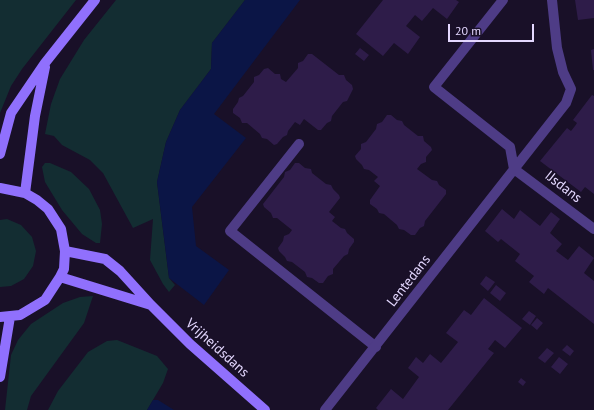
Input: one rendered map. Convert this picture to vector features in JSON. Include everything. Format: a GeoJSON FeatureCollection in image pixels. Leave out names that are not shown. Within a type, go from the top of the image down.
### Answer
{"type":"FeatureCollection","features":[{"type":"Feature","properties":{"kind":"street"},"geometry":{"type":"LineString","coordinates":[[0,154],[11,113],[45,63],[95,0]]}},
{"type":"Feature","properties":{"kind":"street"},"geometry":{"type":"LineString","coordinates":[[503,0],[434,87],[510,147],[514,169]]}},
{"type":"Feature","properties":{"kind":"street","name":"Lentedans"},"geometry":{"type":"LineString","coordinates":[[325,410],[376,347],[566,103],[571,89],[563,72],[557,48],[552,0]]}},
{"type":"Feature","properties":{"kind":"street"},"geometry":{"type":"LineString","coordinates":[[24,193],[35,116],[45,63]]}},
{"type":"Feature","properties":{"kind":"street"},"geometry":{"type":"LineString","coordinates":[[299,144],[230,231],[376,347]]}},
{"type":"Feature","properties":{"kind":"street","name":"IJsdans"},"geometry":{"type":"LineString","coordinates":[[514,169],[594,229]]}},
{"type":"Feature","properties":{"kind":"street"},"geometry":{"type":"LineString","coordinates":[[0,188],[24,193],[37,200],[55,218],[61,229],[65,251],[64,269],[45,300],[29,311],[5,317],[0,377]]}},
{"type":"Feature","properties":{"kind":"street","name":"Vrijheidsdans"},"geometry":{"type":"LineString","coordinates":[[65,251],[105,259],[120,270],[151,305],[190,344],[265,410]]}},
{"type":"Feature","properties":{"kind":"street","name":"Vrijheidsdans"},"geometry":{"type":"LineString","coordinates":[[60,277],[151,305]]}},
{"type":"Feature","properties":{"kind":"green space"},"geometry":{"type":"Polygon","coordinates":[[[0,0],[76,0],[22,69],[11,86],[0,113],[0,0]]]}},
{"type":"Feature","properties":{"kind":"green space"},"geometry":{"type":"Polygon","coordinates":[[[116,0],[245,0],[212,43],[211,69],[180,110],[166,142],[157,182],[169,278],[175,285],[169,292],[150,260],[153,219],[133,228],[103,173],[90,160],[62,145],[54,136],[45,134],[51,104],[60,79],[84,40],[116,0]]]}},
{"type":"Feature","properties":{"kind":"green space"},"geometry":{"type":"Polygon","coordinates":[[[45,163],[50,163],[71,172],[89,189],[100,210],[102,224],[100,243],[96,243],[82,234],[62,210],[45,182],[42,167],[45,163]]]}},
{"type":"Feature","properties":{"kind":"green space"},"geometry":{"type":"Polygon","coordinates":[[[7,219],[21,225],[32,237],[36,251],[33,266],[24,279],[11,286],[0,287],[0,220],[7,219]]]}},
{"type":"Feature","properties":{"kind":"green space"},"geometry":{"type":"Polygon","coordinates":[[[93,296],[84,323],[31,396],[27,410],[5,410],[11,355],[18,340],[31,324],[63,303],[80,297],[93,296]]]}},
{"type":"Feature","properties":{"kind":"green space"},"geometry":{"type":"Polygon","coordinates":[[[117,340],[157,356],[168,369],[163,383],[147,410],[48,410],[58,391],[88,352],[107,341],[117,340]]]}},
{"type":"Feature","properties":{"kind":"shaded area"},"geometry":{"type":"Polygon","coordinates":[[[245,0],[300,0],[214,114],[246,138],[192,207],[196,246],[229,270],[204,305],[169,278],[157,182],[166,142],[180,110],[211,69],[212,43],[245,0]]]}},
{"type":"Feature","properties":{"kind":"shaded area"},"geometry":{"type":"Polygon","coordinates":[[[153,400],[158,400],[174,410],[147,410],[153,400]]]}},
{"type":"Feature","properties":{"kind":"building"},"geometry":{"type":"Polygon","coordinates":[[[383,0],[456,0],[459,2],[447,19],[433,8],[422,21],[415,15],[406,26],[420,37],[408,54],[394,43],[383,56],[356,34],[383,0]]]}},
{"type":"Feature","properties":{"kind":"building"},"geometry":{"type":"Polygon","coordinates":[[[575,0],[594,0],[594,18],[578,20],[575,0]]]}},
{"type":"Feature","properties":{"kind":"building"},"geometry":{"type":"Polygon","coordinates":[[[360,48],[369,55],[364,61],[355,54],[360,48]]]}},
{"type":"Feature","properties":{"kind":"building"},"geometry":{"type":"Polygon","coordinates":[[[594,49],[594,70],[593,70],[591,50],[594,49]]]}},
{"type":"Feature","properties":{"kind":"building"},"geometry":{"type":"Polygon","coordinates":[[[308,54],[312,54],[339,75],[344,75],[346,80],[352,85],[353,89],[347,101],[343,102],[332,116],[331,121],[321,130],[318,130],[304,119],[300,125],[295,122],[288,131],[287,135],[274,145],[267,139],[262,138],[260,134],[247,123],[242,123],[240,118],[233,113],[233,109],[239,98],[243,96],[254,82],[254,77],[259,75],[264,69],[268,68],[275,74],[280,74],[281,79],[286,82],[298,68],[298,63],[303,61],[308,54]]]}},
{"type":"Feature","properties":{"kind":"building"},"geometry":{"type":"Polygon","coordinates":[[[592,95],[594,96],[594,194],[585,187],[581,192],[540,161],[567,128],[571,131],[575,126],[577,123],[573,120],[592,95]]]}},
{"type":"Feature","properties":{"kind":"building"},"geometry":{"type":"Polygon","coordinates":[[[387,115],[391,115],[397,120],[402,121],[404,125],[418,136],[423,136],[424,141],[431,147],[432,150],[426,157],[426,162],[421,164],[417,169],[432,180],[437,181],[439,185],[446,190],[446,194],[425,221],[424,226],[420,228],[415,235],[411,235],[404,230],[399,229],[397,225],[384,214],[379,213],[377,209],[370,204],[370,200],[380,186],[374,181],[378,177],[369,170],[364,169],[355,156],[361,149],[361,144],[366,142],[376,129],[377,124],[382,122],[387,115]]]}},
{"type":"Feature","properties":{"kind":"building"},"geometry":{"type":"Polygon","coordinates":[[[295,163],[299,163],[305,168],[311,169],[312,173],[326,184],[331,185],[339,195],[340,198],[329,212],[335,217],[332,221],[341,228],[345,229],[354,239],[348,254],[344,256],[333,269],[333,274],[328,276],[323,283],[319,283],[312,278],[307,277],[305,272],[292,262],[287,261],[279,251],[278,248],[283,241],[284,236],[289,234],[292,230],[277,218],[273,218],[271,213],[264,207],[263,204],[284,177],[285,172],[290,170],[295,163]]]}},
{"type":"Feature","properties":{"kind":"building"},"geometry":{"type":"Polygon","coordinates":[[[502,209],[514,219],[520,210],[540,226],[551,212],[560,219],[550,233],[562,244],[556,251],[568,260],[579,246],[594,258],[584,273],[594,281],[594,324],[548,288],[544,294],[529,282],[534,276],[515,261],[520,254],[501,239],[498,242],[485,231],[502,209]]]}},
{"type":"Feature","properties":{"kind":"building"},"geometry":{"type":"Polygon","coordinates":[[[486,276],[495,282],[488,291],[480,284],[486,276]]]}},
{"type":"Feature","properties":{"kind":"building"},"geometry":{"type":"Polygon","coordinates":[[[496,285],[506,293],[500,301],[490,293],[496,285]]]}},
{"type":"Feature","properties":{"kind":"building"},"geometry":{"type":"Polygon","coordinates":[[[484,298],[522,328],[505,348],[495,340],[488,349],[494,353],[448,410],[378,410],[376,408],[391,389],[403,399],[419,377],[408,368],[416,357],[423,363],[430,354],[441,363],[458,342],[446,333],[464,310],[471,315],[484,298]]]}},
{"type":"Feature","properties":{"kind":"building"},"geometry":{"type":"Polygon","coordinates":[[[529,311],[536,316],[530,325],[522,319],[529,311]]]}},
{"type":"Feature","properties":{"kind":"building"},"geometry":{"type":"Polygon","coordinates":[[[537,318],[543,323],[537,330],[531,325],[537,318]]]}},
{"type":"Feature","properties":{"kind":"building"},"geometry":{"type":"Polygon","coordinates":[[[567,345],[574,351],[570,356],[562,350],[567,345]]]}},
{"type":"Feature","properties":{"kind":"building"},"geometry":{"type":"Polygon","coordinates":[[[547,348],[554,353],[545,363],[538,358],[547,348]]]}},
{"type":"Feature","properties":{"kind":"building"},"geometry":{"type":"Polygon","coordinates":[[[559,357],[568,364],[560,374],[551,367],[559,357]]]}},
{"type":"Feature","properties":{"kind":"building"},"geometry":{"type":"Polygon","coordinates":[[[521,378],[526,382],[523,386],[518,382],[521,378]]]}}]}
